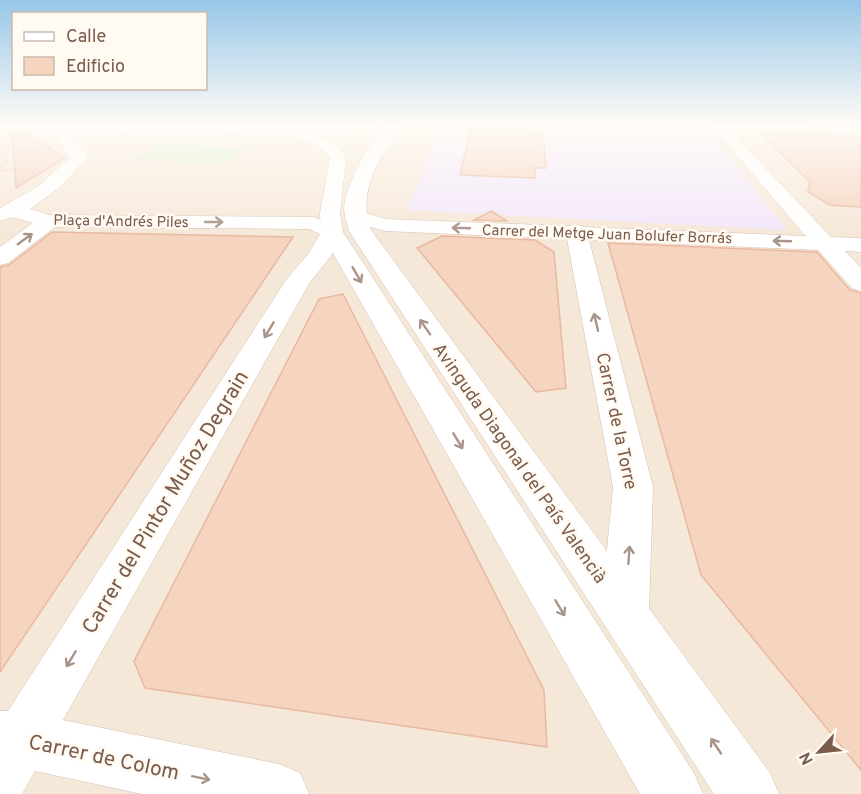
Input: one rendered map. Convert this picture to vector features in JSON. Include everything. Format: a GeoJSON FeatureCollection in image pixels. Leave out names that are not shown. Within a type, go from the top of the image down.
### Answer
{"type":"FeatureCollection","features":[{"type":"Feature","properties":{"kind":"street","name":"Plaça d'Andrés Piles"},"geometry":{"type":"LineString","coordinates":[[7,213],[55,183],[76,161]]}},
{"type":"Feature","properties":{"kind":"street","name":"Avinguda Diagonal del País Valencià"},"geometry":{"type":"LineString","coordinates":[[338,161],[330,213],[343,224],[360,231],[402,295],[749,794]]}},
{"type":"Feature","properties":{"kind":"street"},"geometry":{"type":"LineString","coordinates":[[343,224],[355,203],[372,161]]}},
{"type":"Feature","properties":{"kind":"street"},"geometry":{"type":"LineString","coordinates":[[744,161],[861,284]]}},
{"type":"Feature","properties":{"kind":"street","name":"Plaça d'Andrés Piles"},"geometry":{"type":"LineString","coordinates":[[7,213],[50,221],[343,224]]}},
{"type":"Feature","properties":{"kind":"street"},"geometry":{"type":"LineString","coordinates":[[0,258],[50,221]]}},
{"type":"Feature","properties":{"kind":"street","name":"Avinguda Diagonal del País Valencià"},"geometry":{"type":"LineString","coordinates":[[343,224],[673,794]]}},
{"type":"Feature","properties":{"kind":"street","name":"Carrer del Metge Juan Bolufer Borrás"},"geometry":{"type":"LineString","coordinates":[[343,224],[576,231],[861,245]]}},
{"type":"Feature","properties":{"kind":"street","name":"Carrer del Pintor Muñoz Degrain"},"geometry":{"type":"LineString","coordinates":[[7,751],[299,279],[343,224]]}},
{"type":"Feature","properties":{"kind":"street","name":"Carrer de la Torre"},"geometry":{"type":"LineString","coordinates":[[576,231],[633,487],[625,613]]}},
{"type":"Feature","properties":{"kind":"street","name":"Carrer de Colom"},"geometry":{"type":"LineString","coordinates":[[7,751],[279,794]]}},
{"type":"Feature","properties":{"kind":"shaded area"},"geometry":{"type":"Polygon","coordinates":[[[0,161],[861,161],[861,794],[0,794],[0,161]]]}},
{"type":"Feature","properties":{"kind":"shaded area"},"geometry":{"type":"Polygon","coordinates":[[[427,161],[732,161],[787,230],[407,210],[427,161]]]}},
{"type":"Feature","properties":{"kind":"green space"},"geometry":{"type":"Polygon","coordinates":[[[172,161],[230,161],[226,164],[172,161]]]}},
{"type":"Feature","properties":{"kind":"building"},"geometry":{"type":"Polygon","coordinates":[[[14,161],[60,161],[16,188],[14,161]]]}},
{"type":"Feature","properties":{"kind":"building"},"geometry":{"type":"Polygon","coordinates":[[[463,161],[545,161],[546,168],[535,168],[535,178],[460,175],[463,161]]]}},
{"type":"Feature","properties":{"kind":"building"},"geometry":{"type":"Polygon","coordinates":[[[789,161],[861,161],[861,207],[830,205],[808,192],[810,182],[789,161]]]}},
{"type":"Feature","properties":{"kind":"building"},"geometry":{"type":"Polygon","coordinates":[[[491,211],[507,221],[474,220],[491,211]]]}},
{"type":"Feature","properties":{"kind":"building"},"geometry":{"type":"Polygon","coordinates":[[[52,232],[293,237],[0,672],[0,267],[9,265],[52,232]]]}},
{"type":"Feature","properties":{"kind":"building"},"geometry":{"type":"Polygon","coordinates":[[[442,236],[535,240],[554,252],[566,388],[536,392],[417,248],[442,236]]]}},
{"type":"Feature","properties":{"kind":"building"},"geometry":{"type":"Polygon","coordinates":[[[608,243],[817,252],[850,290],[861,293],[861,770],[701,575],[608,243]]]}},
{"type":"Feature","properties":{"kind":"building"},"geometry":{"type":"Polygon","coordinates":[[[343,294],[544,690],[547,747],[145,688],[134,661],[319,299],[343,294]]]}}]}
